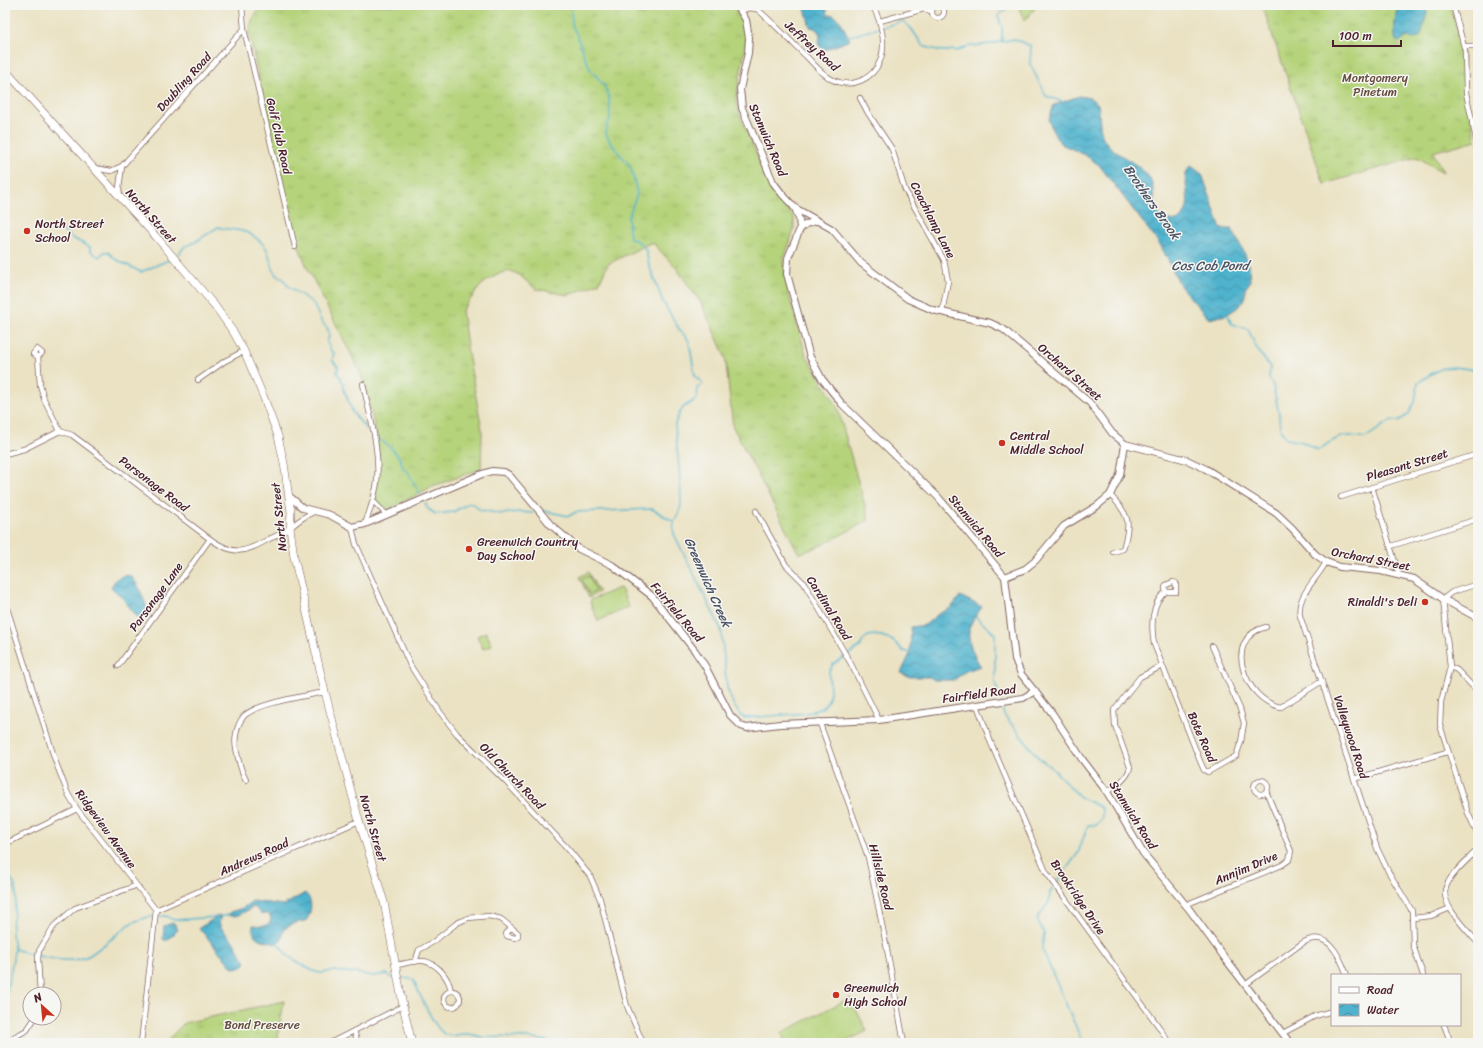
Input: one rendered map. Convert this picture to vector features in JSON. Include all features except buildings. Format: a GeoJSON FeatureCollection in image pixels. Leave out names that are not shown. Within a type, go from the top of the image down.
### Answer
{"type":"FeatureCollection","features":[{"type":"Feature","properties":{"kind":"main road","name":"North Street"},"geometry":{"type":"LineString","coordinates":[[5,70],[95,168],[211,301],[224,318],[244,351],[278,436],[289,496],[291,512],[290,528],[294,558],[325,692],[359,820],[384,902],[403,1006],[412,1043]]}},
{"type":"Feature","properties":{"kind":"street"},"geometry":{"type":"LineString","coordinates":[[242,5],[244,29]]}},
{"type":"Feature","properties":{"kind":"street","name":"Stanwich Road"},"geometry":{"type":"LineString","coordinates":[[737,5],[747,26],[749,40],[740,89],[742,108],[774,182],[782,194],[795,208],[800,229],[788,258],[787,274],[804,338],[818,372],[842,404],[941,500],[1005,578],[1015,662],[1021,674],[1052,713],[1082,759],[1107,792],[1143,853],[1185,904],[1290,1043]]}},
{"type":"Feature","properties":{"kind":"street","name":"Jeffrey Road"},"geometry":{"type":"LineString","coordinates":[[741,11],[748,8],[757,9],[824,74],[838,82],[849,84],[867,78],[880,61],[883,50],[880,21],[872,5]]}},
{"type":"Feature","properties":{"kind":"street"},"geometry":{"type":"LineString","coordinates":[[1453,5],[1464,46],[1466,94],[1478,148]]}},
{"type":"Feature","properties":{"kind":"street"},"geometry":{"type":"LineString","coordinates":[[880,21],[924,10],[931,11]]}},
{"type":"Feature","properties":{"kind":"street","name":"Doubling Road"},"geometry":{"type":"LineString","coordinates":[[122,166],[244,29]]}},
{"type":"Feature","properties":{"kind":"street","name":"Golf Club Road"},"geometry":{"type":"LineString","coordinates":[[244,29],[295,247]]}},
{"type":"Feature","properties":{"kind":"street"},"geometry":{"type":"LineString","coordinates":[[1464,46],[1478,46]]}},
{"type":"Feature","properties":{"kind":"street","name":"Coachlamp Lane"},"geometry":{"type":"LineString","coordinates":[[860,98],[892,149],[905,190],[944,260],[948,282],[942,312]]}},
{"type":"Feature","properties":{"kind":"street"},"geometry":{"type":"LineString","coordinates":[[1472,124],[1478,122]]}},
{"type":"Feature","properties":{"kind":"street"},"geometry":{"type":"LineString","coordinates":[[95,168],[111,171],[122,166]]}},
{"type":"Feature","properties":{"kind":"street"},"geometry":{"type":"LineString","coordinates":[[120,197],[119,188],[122,166]]}},
{"type":"Feature","properties":{"kind":"street","name":"Orchard Street"},"geometry":{"type":"LineString","coordinates":[[795,208],[833,230],[861,263],[893,288],[913,301],[942,312],[990,323],[1003,329],[1088,401],[1112,433],[1125,444],[1187,460],[1206,470],[1279,515],[1312,551],[1326,562],[1340,566],[1398,574],[1419,581],[1443,599],[1478,618]]}},
{"type":"Feature","properties":{"kind":"street"},"geometry":{"type":"LineString","coordinates":[[800,229],[806,224],[816,221]]}},
{"type":"Feature","properties":{"kind":"street"},"geometry":{"type":"LineString","coordinates":[[198,380],[230,358],[244,351]]}},
{"type":"Feature","properties":{"kind":"street"},"geometry":{"type":"LineString","coordinates":[[5,454],[24,449],[60,431],[44,400],[40,385],[38,358]]}},
{"type":"Feature","properties":{"kind":"street"},"geometry":{"type":"LineString","coordinates":[[363,384],[373,427],[377,459],[377,482],[366,524]]}},
{"type":"Feature","properties":{"kind":"street","name":"Parsonage Road"},"geometry":{"type":"LineString","coordinates":[[60,431],[72,435],[224,548],[235,552],[246,551],[290,528]]}},
{"type":"Feature","properties":{"kind":"street"},"geometry":{"type":"LineString","coordinates":[[1005,578],[1030,565],[1040,556],[1064,526],[1097,506],[1110,495],[1120,475],[1125,444]]}},
{"type":"Feature","properties":{"kind":"street","name":"Pleasant Street"},"geometry":{"type":"LineString","coordinates":[[1341,497],[1372,486],[1478,454]]}},
{"type":"Feature","properties":{"kind":"street","name":"Fairfield Road"},"geometry":{"type":"LineString","coordinates":[[352,527],[366,524],[482,474],[492,471],[504,472],[514,479],[552,526],[579,550],[612,565],[652,596],[699,656],[735,722],[747,728],[820,721],[879,720],[1025,698],[1035,691]]}},
{"type":"Feature","properties":{"kind":"street"},"geometry":{"type":"LineString","coordinates":[[1372,486],[1391,546],[1398,574]]}},
{"type":"Feature","properties":{"kind":"street"},"geometry":{"type":"LineString","coordinates":[[1110,495],[1125,512],[1128,526],[1123,549],[1113,552]]}},
{"type":"Feature","properties":{"kind":"street"},"geometry":{"type":"LineString","coordinates":[[289,496],[303,508],[330,515],[352,527]]}},
{"type":"Feature","properties":{"kind":"street"},"geometry":{"type":"LineString","coordinates":[[373,501],[387,515]]}},
{"type":"Feature","properties":{"kind":"street","name":"Cardinal Road"},"geometry":{"type":"LineString","coordinates":[[756,511],[786,565],[804,583],[846,656],[879,720]]}},
{"type":"Feature","properties":{"kind":"street"},"geometry":{"type":"LineString","coordinates":[[290,528],[303,517],[314,512]]}},
{"type":"Feature","properties":{"kind":"street"},"geometry":{"type":"LineString","coordinates":[[1391,546],[1478,519]]}},
{"type":"Feature","properties":{"kind":"street","name":"Old Church Road"},"geometry":{"type":"LineString","coordinates":[[352,527],[356,544],[410,665],[440,712],[457,734],[506,782],[568,849],[590,876],[600,899],[627,1006],[643,1043]]}},
{"type":"Feature","properties":{"kind":"street","name":"Parsonage Lane"},"geometry":{"type":"LineString","coordinates":[[118,666],[210,539]]}},
{"type":"Feature","properties":{"kind":"street","name":"Valleywood Road"},"geometry":{"type":"LineString","coordinates":[[1326,562],[1304,594],[1299,611],[1382,860],[1407,900],[1413,918],[1413,945],[1423,974]]}},
{"type":"Feature","properties":{"kind":"street"},"geometry":{"type":"LineString","coordinates":[[1478,584],[1452,592],[1443,599],[1450,667],[1440,712],[1441,729],[1448,752],[1468,813],[1478,835]]}},
{"type":"Feature","properties":{"kind":"street","name":"Bote Road"},"geometry":{"type":"LineString","coordinates":[[1166,592],[1157,600],[1152,629],[1154,644],[1204,770],[1208,772],[1236,756],[1244,732],[1242,714],[1212,646]]}},
{"type":"Feature","properties":{"kind":"street","name":"Ridgeview Avenue"},"geometry":{"type":"LineString","coordinates":[[5,602],[58,770],[68,794],[77,809],[155,914]]}},
{"type":"Feature","properties":{"kind":"street"},"geometry":{"type":"LineString","coordinates":[[1266,627],[1256,629],[1248,636],[1242,656],[1245,674],[1258,695],[1272,705],[1281,707],[1322,681]]}},
{"type":"Feature","properties":{"kind":"street"},"geometry":{"type":"LineString","coordinates":[[1107,792],[1124,779],[1129,772],[1130,766],[1115,725],[1114,710],[1140,677],[1162,666]]}},
{"type":"Feature","properties":{"kind":"street"},"geometry":{"type":"LineString","coordinates":[[1450,667],[1457,670],[1478,692]]}},
{"type":"Feature","properties":{"kind":"street"},"geometry":{"type":"LineString","coordinates":[[246,780],[238,764],[235,743],[237,728],[244,717],[256,708],[325,692]]}},
{"type":"Feature","properties":{"kind":"street","name":"Brookridge Drive"},"geometry":{"type":"LineString","coordinates":[[977,705],[991,743],[1044,869],[1057,889],[1159,1027],[1169,1043]]}},
{"type":"Feature","properties":{"kind":"street","name":"Hillside Road"},"geometry":{"type":"LineString","coordinates":[[820,721],[868,857],[904,1043]]}},
{"type":"Feature","properties":{"kind":"street"},"geometry":{"type":"LineString","coordinates":[[1354,779],[1448,752]]}},
{"type":"Feature","properties":{"kind":"street","name":"Annjim Drive"},"geometry":{"type":"LineString","coordinates":[[1185,904],[1282,865],[1289,860],[1291,851],[1266,791]]}},
{"type":"Feature","properties":{"kind":"street"},"geometry":{"type":"LineString","coordinates":[[5,844],[77,809]]}},
{"type":"Feature","properties":{"kind":"street","name":"Andrews Road"},"geometry":{"type":"LineString","coordinates":[[155,914],[359,820]]}},
{"type":"Feature","properties":{"kind":"street"},"geometry":{"type":"LineString","coordinates":[[1478,849],[1452,877],[1445,887],[1444,892],[1448,909],[1478,944]]}},
{"type":"Feature","properties":{"kind":"street"},"geometry":{"type":"LineString","coordinates":[[40,986],[39,951],[54,926],[75,908],[135,886]]}},
{"type":"Feature","properties":{"kind":"street"},"geometry":{"type":"LineString","coordinates":[[1413,918],[1431,916],[1448,909]]}},
{"type":"Feature","properties":{"kind":"street"},"geometry":{"type":"LineString","coordinates":[[141,1043],[155,914]]}},
{"type":"Feature","properties":{"kind":"street"},"geometry":{"type":"LineString","coordinates":[[415,962],[419,950],[433,942],[448,929],[462,920],[489,916],[501,919],[511,928]]}},
{"type":"Feature","properties":{"kind":"street"},"geometry":{"type":"LineString","coordinates":[[1245,985],[1301,944],[1311,939],[1324,941],[1332,945],[1340,958],[1347,974]]}},
{"type":"Feature","properties":{"kind":"street"},"geometry":{"type":"LineString","coordinates":[[396,965],[425,962],[439,970],[445,976],[451,991]]}},
{"type":"Feature","properties":{"kind":"street"},"geometry":{"type":"LineString","coordinates":[[330,1043],[403,1006]]}},
{"type":"Feature","properties":{"kind":"street"},"geometry":{"type":"LineString","coordinates":[[1283,1033],[1315,1016],[1331,1011]]}},
{"type":"Feature","properties":{"kind":"street"},"geometry":{"type":"LineString","coordinates":[[5,1042],[27,1030],[30,1026]]}},
{"type":"Feature","properties":{"kind":"street"},"geometry":{"type":"LineString","coordinates":[[1444,1026],[1451,1043]]}},
{"type":"Feature","properties":{"kind":"street"},"geometry":{"type":"LineString","coordinates":[[354,1031],[358,1043]]}},
{"type":"Feature","properties":{"kind":"green space"},"geometry":{"type":"Polygon","coordinates":[[[261,5],[733,5],[744,24],[747,37],[736,100],[741,118],[769,183],[794,218],[794,230],[783,262],[790,299],[806,355],[837,406],[869,520],[822,545],[799,554],[733,427],[725,356],[701,303],[677,269],[652,242],[608,264],[599,283],[568,295],[536,289],[519,275],[511,271],[501,273],[483,283],[462,310],[482,430],[481,469],[433,486],[388,510],[381,509],[375,499],[378,456],[375,428],[362,376],[307,267],[291,227],[249,33],[252,20],[261,5]]]}},
{"type":"Feature","properties":{"kind":"green space"},"geometry":{"type":"Polygon","coordinates":[[[1018,5],[1038,5],[1024,21],[1018,5]]]}},
{"type":"Feature","properties":{"kind":"green space","name":"Montgomery Pinetum"},"geometry":{"type":"Polygon","coordinates":[[[1262,5],[1450,5],[1463,53],[1465,91],[1476,140],[1433,152],[1443,172],[1417,157],[1324,184],[1262,5]]]}},
{"type":"Feature","properties":{"kind":"green space"},"geometry":{"type":"Polygon","coordinates":[[[588,572],[599,592],[589,598],[579,577],[588,572]]]}},
{"type":"Feature","properties":{"kind":"green space"},"geometry":{"type":"Polygon","coordinates":[[[589,576],[596,591],[589,594],[582,579],[589,576]]]}},
{"type":"Feature","properties":{"kind":"green space"},"geometry":{"type":"Polygon","coordinates":[[[619,588],[621,589],[629,607],[598,621],[590,602],[591,600],[619,588]]]}},
{"type":"Feature","properties":{"kind":"green space"},"geometry":{"type":"Polygon","coordinates":[[[486,632],[492,645],[483,649],[477,636],[486,632]]]}},
{"type":"Feature","properties":{"kind":"green space"},"geometry":{"type":"Polygon","coordinates":[[[850,998],[867,1031],[843,1043],[786,1043],[781,1033],[850,998]]]}},
{"type":"Feature","properties":{"kind":"green space","name":"Bond Preserve"},"geometry":{"type":"Polygon","coordinates":[[[284,1001],[277,1043],[165,1043],[184,1023],[284,1001]]]}},
{"type":"Feature","properties":{"kind":"water"},"geometry":{"type":"Polygon","coordinates":[[[804,5],[826,5],[828,15],[834,15],[841,22],[850,40],[825,50],[820,47],[818,43],[820,37],[819,32],[810,27],[804,5]]]}},
{"type":"Feature","properties":{"kind":"water"},"geometry":{"type":"Polygon","coordinates":[[[1399,5],[1425,5],[1427,13],[1421,36],[1413,39],[1408,37],[1398,42],[1396,41],[1395,23],[1396,12],[1399,5]]]}},
{"type":"Feature","properties":{"kind":"water","name":"Cos Cob Pond"},"geometry":{"type":"Polygon","coordinates":[[[1079,96],[1090,98],[1098,104],[1102,135],[1110,147],[1137,166],[1148,176],[1153,187],[1155,207],[1163,219],[1177,221],[1184,215],[1188,200],[1186,178],[1187,171],[1191,166],[1202,174],[1221,229],[1232,229],[1245,254],[1249,266],[1250,282],[1245,289],[1245,299],[1237,308],[1226,315],[1209,319],[1181,287],[1161,246],[1099,165],[1085,155],[1061,144],[1052,130],[1049,119],[1054,105],[1079,96]]]}},
{"type":"Feature","properties":{"kind":"water"},"geometry":{"type":"Polygon","coordinates":[[[125,575],[131,576],[134,580],[149,611],[146,615],[139,619],[111,587],[116,579],[125,575]]]}},
{"type":"Feature","properties":{"kind":"water"},"geometry":{"type":"Polygon","coordinates":[[[960,596],[982,607],[974,618],[969,629],[969,639],[972,649],[981,666],[966,671],[954,680],[934,680],[930,677],[910,677],[901,673],[910,654],[911,627],[925,625],[938,614],[951,608],[960,596]]]}},
{"type":"Feature","properties":{"kind":"water"},"geometry":{"type":"Polygon","coordinates":[[[305,893],[311,903],[306,921],[295,923],[284,929],[281,940],[275,944],[260,939],[254,935],[253,931],[253,925],[264,926],[270,923],[271,919],[269,914],[262,914],[254,907],[235,916],[228,915],[230,912],[243,908],[252,901],[284,905],[305,893]]]}},
{"type":"Feature","properties":{"kind":"water"},"geometry":{"type":"Polygon","coordinates":[[[218,916],[221,916],[219,922],[222,929],[233,941],[246,962],[243,967],[233,968],[199,928],[218,916]]]}},
{"type":"Feature","properties":{"kind":"water"},"geometry":{"type":"Polygon","coordinates":[[[172,923],[175,924],[178,930],[168,940],[164,940],[164,926],[172,923]]]}},
{"type":"Feature","properties":{"kind":"waterway","name":"Greenwich Creek"},"geometry":{"type":"LineString","coordinates":[[571,5],[572,26],[585,58],[590,69],[604,85],[609,97],[610,119],[607,125],[606,134],[610,142],[630,166],[633,176],[637,194],[628,218],[630,238],[639,242],[646,250],[649,265],[663,302],[679,329],[689,341],[695,376],[703,384],[697,388],[698,392],[696,398],[684,407],[677,417],[675,424],[680,475],[681,505],[673,529],[674,534],[721,629],[727,688],[734,706],[741,716],[745,718],[807,713],[822,708],[828,701],[830,692],[829,672],[833,664],[860,647],[863,640],[868,636],[873,635],[888,638],[903,651],[912,653]]}},
{"type":"Feature","properties":{"kind":"waterway","name":"Brothers Brook"},"geometry":{"type":"LineString","coordinates":[[1002,41],[1002,27],[998,16],[1007,8],[1006,5]]}},
{"type":"Feature","properties":{"kind":"waterway"},"geometry":{"type":"LineString","coordinates":[[883,27],[903,21],[911,28],[923,46],[946,51],[958,51],[965,47],[1014,39],[1031,46],[1030,64],[1046,96],[1063,102]]}},
{"type":"Feature","properties":{"kind":"waterway"},"geometry":{"type":"LineString","coordinates":[[846,37],[879,28]]}},
{"type":"Feature","properties":{"kind":"waterway"},"geometry":{"type":"LineString","coordinates":[[58,226],[72,238],[90,247],[90,251],[99,257],[104,252],[108,252],[115,259],[141,272],[169,260]]}},
{"type":"Feature","properties":{"kind":"waterway"},"geometry":{"type":"LineString","coordinates":[[178,255],[185,246],[192,244],[218,227],[246,232],[261,242],[268,252],[276,275],[283,278],[288,286],[313,303],[321,321],[328,329],[329,336],[327,342],[331,351],[334,353],[332,360],[338,367],[337,373],[341,378],[341,381],[344,383],[343,387],[353,413],[367,430]]}},
{"type":"Feature","properties":{"kind":"waterway","name":"Brothers Brook"},"geometry":{"type":"LineString","coordinates":[[1227,314],[1232,324],[1248,329],[1257,349],[1270,367],[1269,379],[1273,386],[1279,414],[1280,429],[1287,439],[1303,442],[1318,450],[1340,437],[1350,436],[1365,438],[1392,420],[1398,421],[1408,415],[1415,402],[1418,383],[1440,369],[1452,367],[1478,371]]}},
{"type":"Feature","properties":{"kind":"waterway"},"geometry":{"type":"LineString","coordinates":[[381,440],[398,455],[403,468],[408,472],[420,494]]}},
{"type":"Feature","properties":{"kind":"waterway"},"geometry":{"type":"LineString","coordinates":[[425,503],[428,509],[436,514],[453,512],[469,503],[473,504],[480,510],[502,514],[518,512],[533,513]]}},
{"type":"Feature","properties":{"kind":"waterway"},"geometry":{"type":"LineString","coordinates":[[544,511],[569,516],[576,512],[652,509],[673,521]]}},
{"type":"Feature","properties":{"kind":"waterway","name":"Greenwich Creek"},"geometry":{"type":"LineString","coordinates":[[976,617],[995,634],[995,682],[1000,699]]}},
{"type":"Feature","properties":{"kind":"waterway","name":"Greenwich Creek"},"geometry":{"type":"LineString","coordinates":[[1001,703],[1004,715],[1038,757],[1055,771],[1080,797],[1102,808],[1102,819],[1096,825],[1088,825],[1078,853],[1050,892],[1049,902],[1037,919],[1044,933],[1042,949],[1083,1043]]}},
{"type":"Feature","properties":{"kind":"waterway"},"geometry":{"type":"LineString","coordinates":[[5,872],[11,878],[16,890],[12,929],[14,951],[5,1006]]}},
{"type":"Feature","properties":{"kind":"waterway"},"geometry":{"type":"LineString","coordinates":[[221,916],[229,915]]}},
{"type":"Feature","properties":{"kind":"waterway"},"geometry":{"type":"LineString","coordinates":[[14,949],[52,959],[72,960],[90,955],[131,923],[148,917],[166,916],[174,920],[217,917]]}},
{"type":"Feature","properties":{"kind":"waterway"},"geometry":{"type":"LineString","coordinates":[[277,942],[288,956],[313,971],[320,973],[333,971],[373,976],[387,974],[391,978],[396,978]]}},
{"type":"Feature","properties":{"kind":"waterway"},"geometry":{"type":"LineString","coordinates":[[399,978],[413,979],[430,1016],[439,1029],[446,1035],[452,1036],[467,1034],[482,1037],[528,1038],[555,1043]]}},
{"type":"Feature","properties":{"kind":"place","name":"North Street School"},"geometry":{"type":"Point","coordinates":[27,231]}},
{"type":"Feature","properties":{"kind":"place","name":"Central Middle School"},"geometry":{"type":"Point","coordinates":[1002,443]}},
{"type":"Feature","properties":{"kind":"place","name":"Greenwich Country Day School"},"geometry":{"type":"Point","coordinates":[469,549]}},
{"type":"Feature","properties":{"kind":"place","name":"Rinaldi's Deli"},"geometry":{"type":"Point","coordinates":[1425,602]}},
{"type":"Feature","properties":{"kind":"place","name":"Greenwich High School"},"geometry":{"type":"Point","coordinates":[836,995]}}]}
